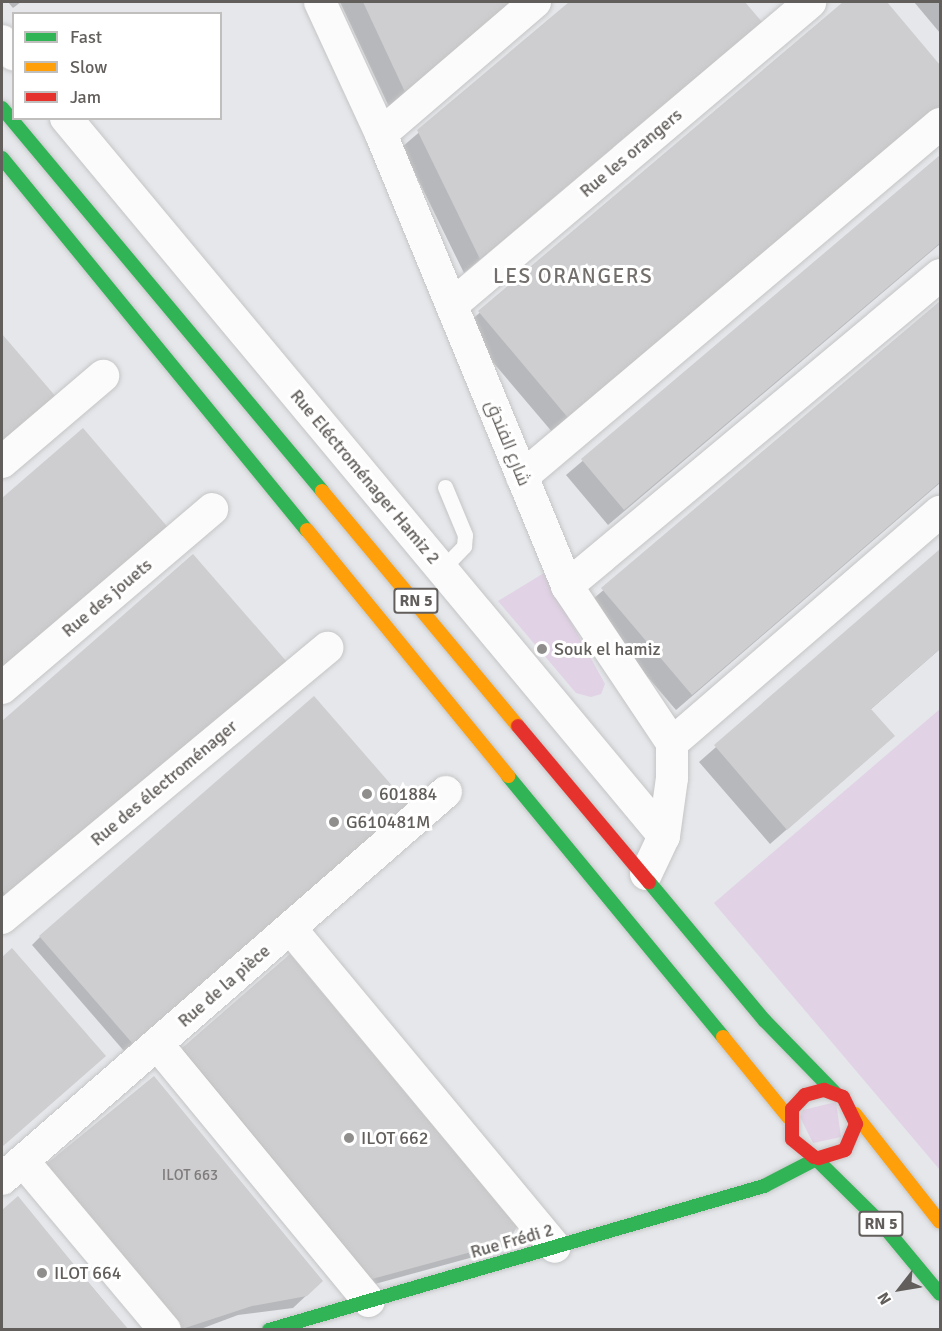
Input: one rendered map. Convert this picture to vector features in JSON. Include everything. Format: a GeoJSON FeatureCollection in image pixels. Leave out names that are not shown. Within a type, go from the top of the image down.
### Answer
{"type":"FeatureCollection","features":[{"type":"Feature","properties":{"kind":"main road","name":"RN 5"},"geometry":{"type":"LineString","coordinates":[[2,108],[12,120]]}},
{"type":"Feature","properties":{"kind":"main road","name":"RN 5"},"geometry":{"type":"LineString","coordinates":[[12,120],[646,874],[765,1021],[834,1092]]}},
{"type":"Feature","properties":{"kind":"main road","name":"RN 5"},"geometry":{"type":"LineString","coordinates":[[2,158],[789,1118]]}},
{"type":"Feature","properties":{"kind":"main road"},"geometry":{"type":"LineString","coordinates":[[778,1148],[789,1118],[805,1095],[813,1090],[834,1092],[850,1105],[855,1114],[855,1134],[845,1150],[818,1158],[807,1155],[792,1139],[789,1118]]}},
{"type":"Feature","properties":{"kind":"main road","name":"RN 5"},"geometry":{"type":"LineString","coordinates":[[855,1114],[935,1216]]}},
{"type":"Feature","properties":{"kind":"main road","name":"RN 5"},"geometry":{"type":"LineString","coordinates":[[818,1158],[903,1241],[940,1294]]}},
{"type":"Feature","properties":{"kind":"main road","name":"Rue Frédi 2"},"geometry":{"type":"LineString","coordinates":[[269,1329],[764,1186],[818,1158]]}},
{"type":"Feature","properties":{"kind":"main road"},"geometry":{"type":"LineString","coordinates":[[764,1186],[771,1167]]}},
{"type":"Feature","properties":{"kind":"street","name":"شارع الفندق"},"geometry":{"type":"LineString","coordinates":[[320,2],[381,134],[567,586],[672,742]]}},
{"type":"Feature","properties":{"kind":"street"},"geometry":{"type":"LineString","coordinates":[[381,134],[536,2]]}},
{"type":"Feature","properties":{"kind":"street","name":"Rue les orangers"},"geometry":{"type":"LineString","coordinates":[[452,305],[791,7]]}},
{"type":"Feature","properties":{"kind":"street"},"geometry":{"type":"LineString","coordinates":[[2,40],[12,52]]}},
{"type":"Feature","properties":{"kind":"street","name":"Rue Eléctroménager Hamiz 2"},"geometry":{"type":"LineString","coordinates":[[68,120],[664,836]]}},
{"type":"Feature","properties":{"kind":"street"},"geometry":{"type":"LineString","coordinates":[[522,477],[940,124]]}},
{"type":"Feature","properties":{"kind":"street"},"geometry":{"type":"LineString","coordinates":[[567,586],[940,275]]}},
{"type":"Feature","properties":{"kind":"street"},"geometry":{"type":"LineString","coordinates":[[2,462],[103,376]]}},
{"type":"Feature","properties":{"kind":"street","name":"Rue des jouets"},"geometry":{"type":"LineString","coordinates":[[2,688],[212,509]]}},
{"type":"Feature","properties":{"kind":"street"},"geometry":{"type":"LineString","coordinates":[[646,874],[664,836],[672,778],[672,742],[940,512]]}},
{"type":"Feature","properties":{"kind":"street","name":"Rue des électroménager"},"geometry":{"type":"LineString","coordinates":[[2,918],[327,648]]}},
{"type":"Feature","properties":{"kind":"street","name":"Rue de la pièce"},"geometry":{"type":"LineString","coordinates":[[12,1170],[447,792]]}},
{"type":"Feature","properties":{"kind":"street"},"geometry":{"type":"LineString","coordinates":[[291,929],[555,1247]]}},
{"type":"Feature","properties":{"kind":"street"},"geometry":{"type":"LineString","coordinates":[[157,1044],[369,1301]]}},
{"type":"Feature","properties":{"kind":"street"},"geometry":{"type":"LineString","coordinates":[[12,1170],[165,1329]]}},
{"type":"Feature","properties":{"kind":"lane"},"geometry":{"type":"LineString","coordinates":[[442,569],[464,546],[465,535],[445,487]]}},
{"type":"Feature","properties":{"kind":"shaded area"},"geometry":{"type":"Polygon","coordinates":[[[544,573],[605,684],[601,694],[591,697],[576,693],[498,601],[544,573]]]}},
{"type":"Feature","properties":{"kind":"shaded area"},"geometry":{"type":"Polygon","coordinates":[[[940,709],[940,1170],[714,903],[940,709]]]}},
{"type":"Feature","properties":{"kind":"shaded area"},"geometry":{"type":"Polygon","coordinates":[[[836,1102],[841,1137],[813,1143],[800,1117],[803,1110],[836,1102]]]}},
{"type":"Feature","properties":{"kind":"building"},"geometry":{"type":"Polygon","coordinates":[[[363,2],[513,2],[405,92],[363,2]]]}},
{"type":"Feature","properties":{"kind":"building"},"geometry":{"type":"Polygon","coordinates":[[[569,2],[745,2],[762,22],[480,259],[417,130],[569,2]]]}},
{"type":"Feature","properties":{"kind":"building"},"geometry":{"type":"Polygon","coordinates":[[[843,2],[887,2],[940,65],[940,105],[569,419],[478,311],[843,2]]]}},
{"type":"Feature","properties":{"kind":"building"},"geometry":{"type":"Polygon","coordinates":[[[940,155],[940,243],[624,510],[581,459],[940,155]]]}},
{"type":"Feature","properties":{"kind":"building"},"geometry":{"type":"Polygon","coordinates":[[[940,301],[940,482],[692,695],[601,588],[940,301]]]}},
{"type":"Feature","properties":{"kind":"building"},"geometry":{"type":"Polygon","coordinates":[[[2,334],[57,398],[2,447],[2,334]]]}},
{"type":"Feature","properties":{"kind":"building"},"geometry":{"type":"Polygon","coordinates":[[[83,428],[171,531],[2,677],[2,498],[83,428]]]}},
{"type":"Feature","properties":{"kind":"building"},"geometry":{"type":"Polygon","coordinates":[[[940,549],[940,649],[871,709],[895,736],[787,830],[714,745],[940,549]]]}},
{"type":"Feature","properties":{"kind":"building"},"geometry":{"type":"Polygon","coordinates":[[[193,554],[287,662],[11,902],[2,890],[2,721],[193,554]]]}},
{"type":"Feature","properties":{"kind":"building"},"geometry":{"type":"Polygon","coordinates":[[[314,696],[408,804],[133,1044],[39,936],[314,696]]]}},
{"type":"Feature","properties":{"kind":"building"},"geometry":{"type":"Polygon","coordinates":[[[12,948],[106,1056],[2,1147],[2,957],[12,948]]]}},
{"type":"Feature","properties":{"kind":"building","name":"ILOT 662"},"geometry":{"type":"Polygon","coordinates":[[[290,954],[517,1227],[508,1242],[372,1279],[182,1048],[290,954]]]}},
{"type":"Feature","properties":{"kind":"building"},"geometry":{"type":"Polygon","coordinates":[[[154,1076],[323,1281],[307,1296],[252,1306],[179,1330],[44,1166],[154,1076]]]}},
{"type":"Feature","properties":{"kind":"building","name":"ILOT 664"},"geometry":{"type":"Polygon","coordinates":[[[18,1196],[129,1330],[2,1330],[2,1210],[18,1196]]]}},
{"type":"Feature","properties":{"kind":"traffic: fast"},"geometry":{"type":"LineString","coordinates":[[2,108],[12,120]]}},
{"type":"Feature","properties":{"kind":"traffic: fast"},"geometry":{"type":"LineString","coordinates":[[12,120],[322,491]]}},
{"type":"Feature","properties":{"kind":"traffic: fast"},"geometry":{"type":"LineString","coordinates":[[2,158],[307,530]]}},
{"type":"Feature","properties":{"kind":"traffic: fast"},"geometry":{"type":"LineString","coordinates":[[508,776],[723,1037]]}},
{"type":"Feature","properties":{"kind":"traffic: fast"},"geometry":{"type":"LineString","coordinates":[[649,882],[765,1021],[834,1092]]}},
{"type":"Feature","properties":{"kind":"traffic: fast"},"geometry":{"type":"LineString","coordinates":[[814,1157],[881,1223],[940,1294]]}},
{"type":"Feature","properties":{"kind":"traffic: fast"},"geometry":{"type":"LineString","coordinates":[[269,1330],[764,1186],[818,1158]]}},
{"type":"Feature","properties":{"kind":"traffic: slow"},"geometry":{"type":"LineString","coordinates":[[322,491],[518,726]]}},
{"type":"Feature","properties":{"kind":"traffic: slow"},"geometry":{"type":"LineString","coordinates":[[307,530],[508,776]]}},
{"type":"Feature","properties":{"kind":"traffic: slow"},"geometry":{"type":"LineString","coordinates":[[723,1037],[789,1118]]}},
{"type":"Feature","properties":{"kind":"traffic: slow"},"geometry":{"type":"LineString","coordinates":[[855,1114],[940,1222]]}},
{"type":"Feature","properties":{"kind":"traffic: jam"},"geometry":{"type":"LineString","coordinates":[[518,726],[649,882]]}},
{"type":"Feature","properties":{"kind":"traffic: jam"},"geometry":{"type":"LineString","coordinates":[[814,1157],[792,1139],[792,1109],[805,1095],[824,1090],[843,1097],[856,1124],[845,1150],[818,1158]]}},
{"type":"Feature","properties":{"kind":"place","name":"Souk el hamiz"},"geometry":{"type":"Point","coordinates":[542,649]}},
{"type":"Feature","properties":{"kind":"place","name":"601884"},"geometry":{"type":"Point","coordinates":[367,794]}},
{"type":"Feature","properties":{"kind":"place","name":"G610481M"},"geometry":{"type":"Point","coordinates":[334,822]}},
{"type":"Feature","properties":{"kind":"place","name":"ILOT 662"},"geometry":{"type":"Point","coordinates":[349,1138]}},
{"type":"Feature","properties":{"kind":"place","name":"ILOT 664"},"geometry":{"type":"Point","coordinates":[42,1273]}},
{"type":"Feature","properties":{"kind":"district","name":"LES ORANGERS"},"geometry":{"type":"Point","coordinates":[573,276]}}]}
